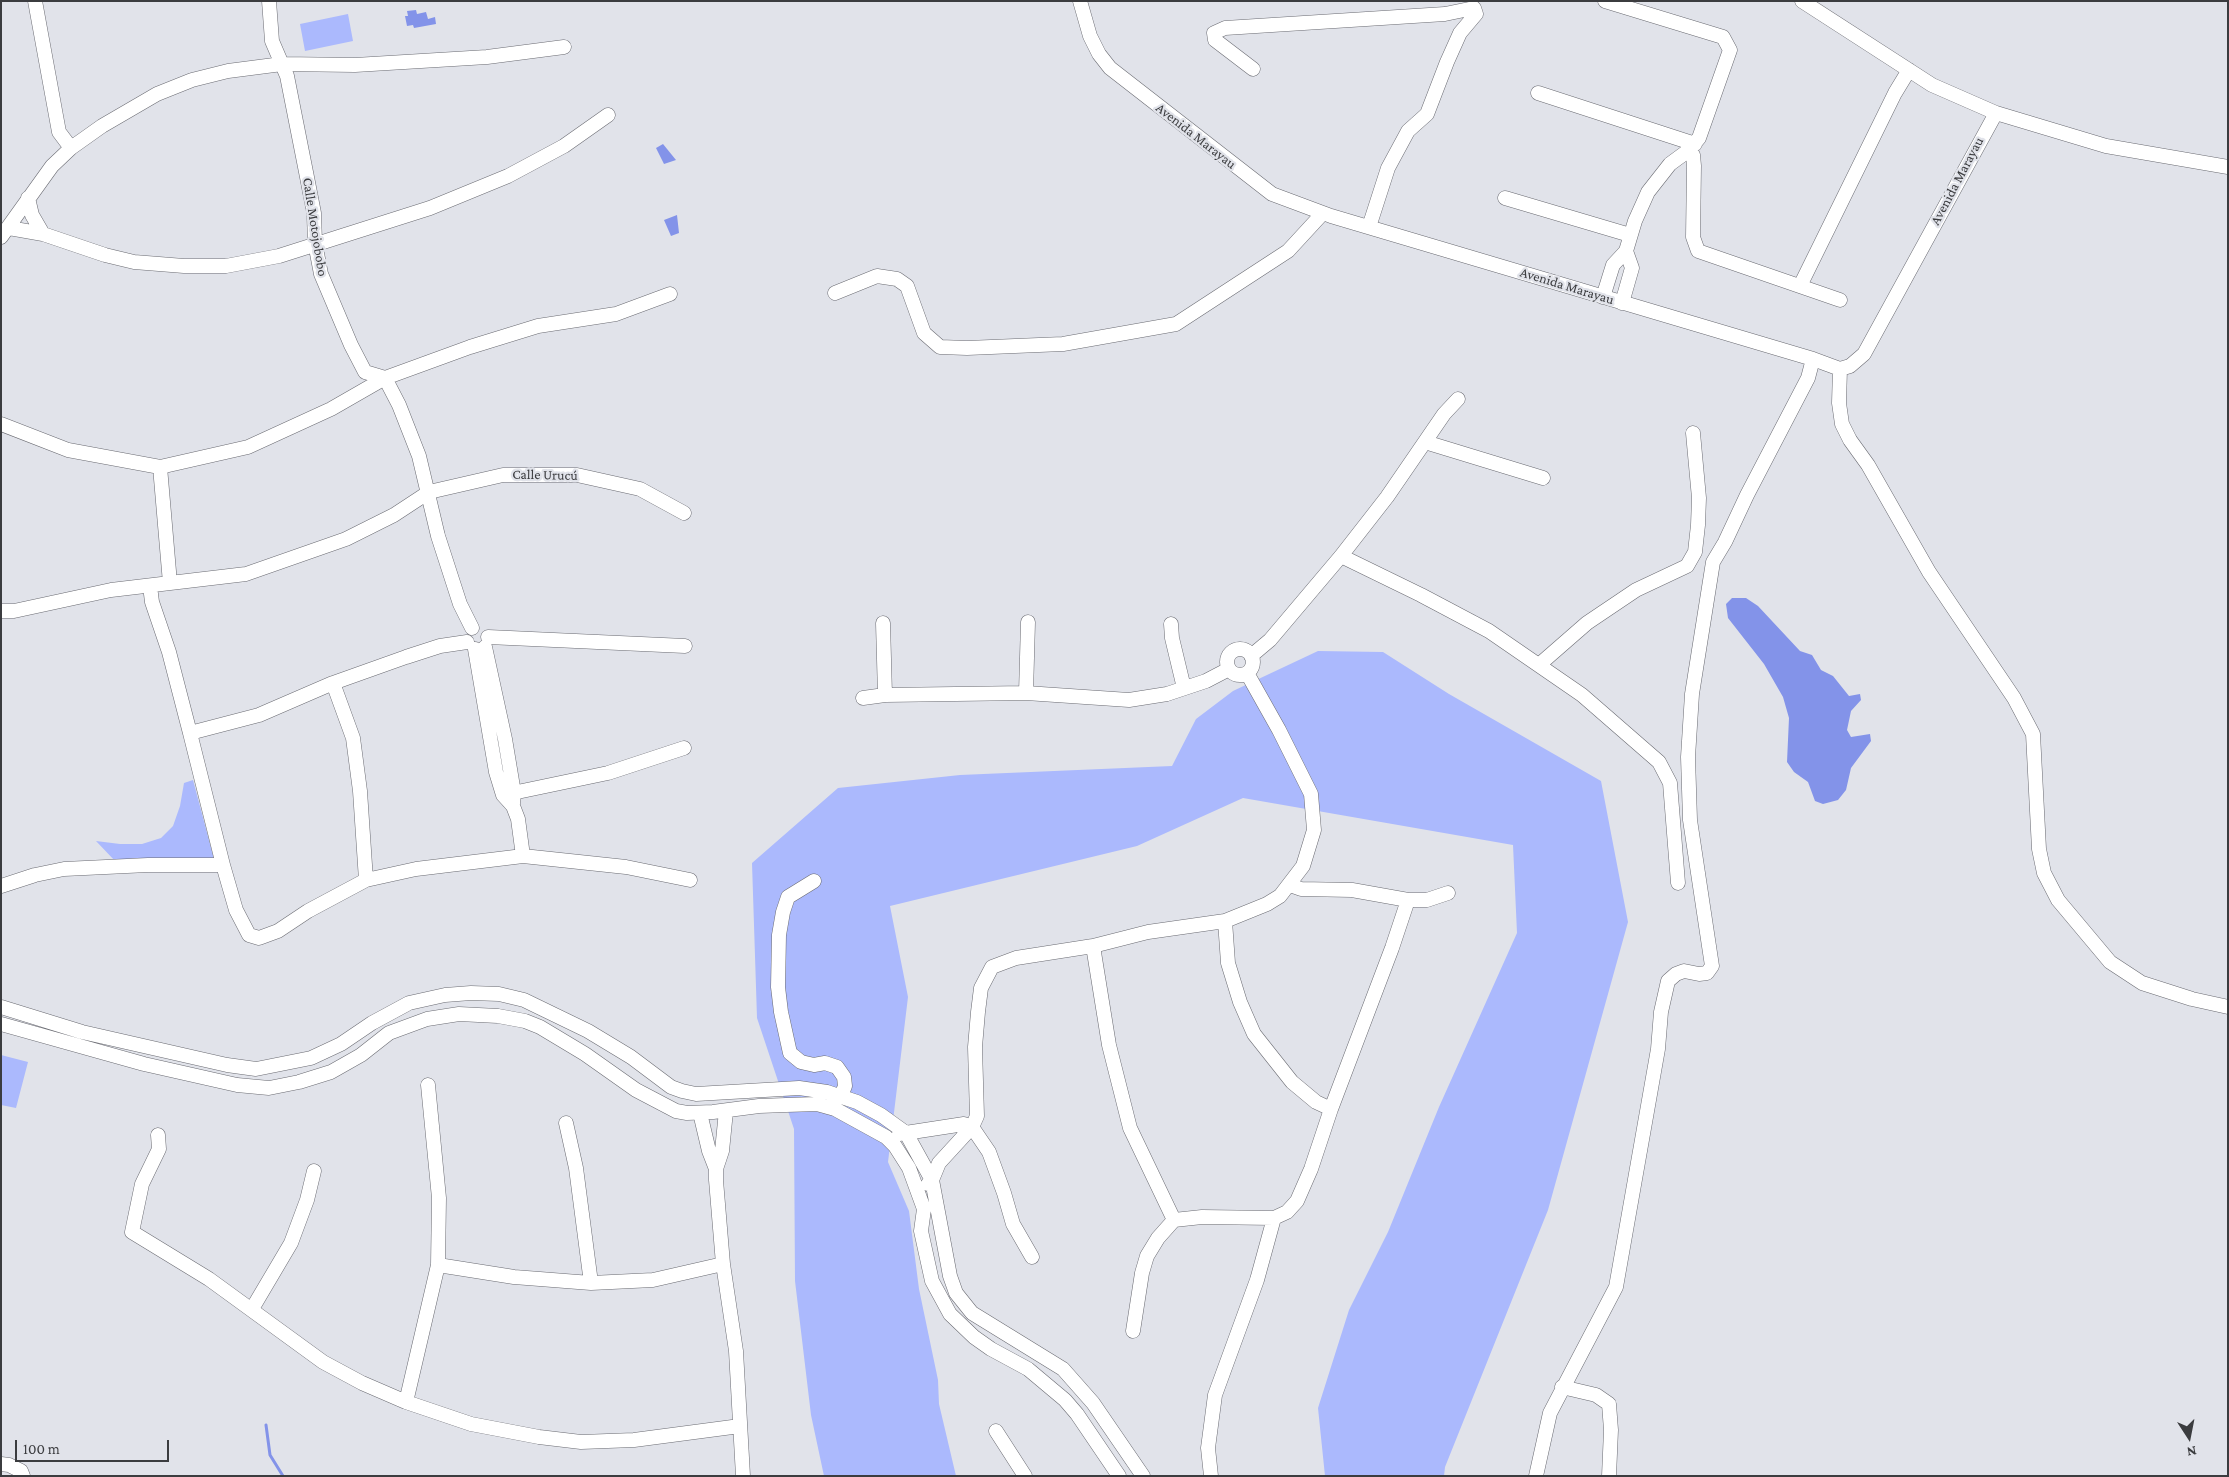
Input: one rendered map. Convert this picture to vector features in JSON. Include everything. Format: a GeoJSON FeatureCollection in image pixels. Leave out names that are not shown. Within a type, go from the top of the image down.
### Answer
{"type":"FeatureCollection","features":[{"type":"Feature","properties":{"kind":"street"},"geometry":{"type":"LineString","coordinates":[[36,1],[54,113],[59,132],[71,148]]}},
{"type":"Feature","properties":{"kind":"street","name":"Calle Motojobobo"},"geometry":{"type":"LineString","coordinates":[[269,1],[272,41],[287,76],[314,213],[315,243],[321,274],[351,345],[366,372],[385,378]]}},
{"type":"Feature","properties":{"kind":"street","name":"Avenida Marayau"},"geometry":{"type":"LineString","coordinates":[[1080,1],[1090,36],[1099,54],[1122,78],[1272,194],[1323,214],[1814,359],[1840,369],[1850,366],[1864,354],[1996,113]]}},
{"type":"Feature","properties":{"kind":"street"},"geometry":{"type":"LineString","coordinates":[[1603,297],[1613,265],[1626,251],[1630,235],[1648,192],[1670,164],[1692,147],[1699,138],[1730,50],[1728,43],[1723,37],[1605,1]]}},
{"type":"Feature","properties":{"kind":"street"},"geometry":{"type":"LineString","coordinates":[[1802,1],[1932,85],[1996,113],[2106,146],[2228,167]]}},
{"type":"Feature","properties":{"kind":"street"},"geometry":{"type":"LineString","coordinates":[[1253,68],[1214,40],[1214,33],[1225,28],[1445,14],[1474,8],[1476,14],[1460,33],[1427,114],[1408,131],[1388,168],[1369,228]]}},
{"type":"Feature","properties":{"kind":"street"},"geometry":{"type":"LineString","coordinates":[[1445,14],[1458,22],[1460,33]]}},
{"type":"Feature","properties":{"kind":"street"},"geometry":{"type":"LineString","coordinates":[[5,232],[52,166],[71,148],[102,126],[157,94],[192,80],[228,71],[282,64],[355,65],[487,57],[564,47]]}},
{"type":"Feature","properties":{"kind":"street"},"geometry":{"type":"LineString","coordinates":[[1800,286],[1895,93],[1909,70]]}},
{"type":"Feature","properties":{"kind":"street"},"geometry":{"type":"LineString","coordinates":[[1538,93],[1692,147]]}},
{"type":"Feature","properties":{"kind":"street"},"geometry":{"type":"LineString","coordinates":[[5,232],[43,234],[106,255],[134,262],[184,266],[226,266],[279,256],[430,208],[508,176],[564,146],[608,115]]}},
{"type":"Feature","properties":{"kind":"street"},"geometry":{"type":"LineString","coordinates":[[1692,147],[1694,166],[1693,237],[1698,251],[1840,300]]}},
{"type":"Feature","properties":{"kind":"street"},"geometry":{"type":"LineString","coordinates":[[28,198],[32,216],[43,234]]}},
{"type":"Feature","properties":{"kind":"street"},"geometry":{"type":"LineString","coordinates":[[1505,198],[1630,235]]}},
{"type":"Feature","properties":{"kind":"street"},"geometry":{"type":"LineString","coordinates":[[835,293],[877,276],[897,279],[907,286],[924,333],[940,347],[967,348],[1063,344],[1176,324],[1288,251],[1323,214]]}},
{"type":"Feature","properties":{"kind":"street"},"geometry":{"type":"LineString","coordinates":[[1622,303],[1632,268],[1626,251]]}},
{"type":"Feature","properties":{"kind":"street"},"geometry":{"type":"LineString","coordinates":[[1,424],[68,450],[160,467],[248,446],[331,409],[385,378],[470,347],[529,329],[616,314],[670,294]]}},
{"type":"Feature","properties":{"kind":"street"},"geometry":{"type":"LineString","coordinates":[[1536,1476],[1550,1413],[1616,1287],[1658,1049],[1661,1012],[1668,981],[1676,974],[1684,971],[1698,974],[1707,973],[1712,966],[1690,820],[1688,757],[1692,694],[1713,562],[1808,378],[1814,359]]}},
{"type":"Feature","properties":{"kind":"street"},"geometry":{"type":"LineString","coordinates":[[1840,369],[1839,403],[1842,424],[1850,440],[1873,473],[1929,572],[2014,698],[2033,734],[2039,849],[2044,873],[2058,900],[2110,962],[2142,983],[2192,999],[2228,1007]]}},
{"type":"Feature","properties":{"kind":"street"},"geometry":{"type":"LineString","coordinates":[[385,378],[399,405],[419,456],[438,536],[460,604],[472,628],[466,636],[479,644]]}},
{"type":"Feature","properties":{"kind":"street"},"geometry":{"type":"LineString","coordinates":[[1251,656],[1270,640],[1341,556],[1387,498],[1444,414],[1458,399]]}},
{"type":"Feature","properties":{"kind":"street"},"geometry":{"type":"LineString","coordinates":[[1540,664],[1587,623],[1628,596],[1687,566],[1695,552],[1698,525],[1699,498],[1693,433]]}},
{"type":"Feature","properties":{"kind":"street"},"geometry":{"type":"LineString","coordinates":[[1425,442],[1543,478]]}},
{"type":"Feature","properties":{"kind":"street"},"geometry":{"type":"LineString","coordinates":[[160,467],[170,583]]}},
{"type":"Feature","properties":{"kind":"street","name":"Calle Urucú"},"geometry":{"type":"LineString","coordinates":[[429,492],[504,475],[577,474],[640,488],[684,513]]}},
{"type":"Feature","properties":{"kind":"street"},"geometry":{"type":"LineString","coordinates":[[1,612],[14,611],[111,590],[246,574],[346,539],[394,515],[429,492]]}},
{"type":"Feature","properties":{"kind":"street"},"geometry":{"type":"LineString","coordinates":[[1341,556],[1489,631],[1540,664],[1582,695],[1659,762],[1670,783],[1678,883]]}},
{"type":"Feature","properties":{"kind":"street"},"geometry":{"type":"LineString","coordinates":[[150,586],[152,602],[169,652],[222,865],[242,924],[249,935],[259,938],[278,931],[308,911],[366,880],[416,869],[524,856],[626,867],[690,880]]}},
{"type":"Feature","properties":{"kind":"street"},"geometry":{"type":"LineString","coordinates":[[1026,693],[1028,622]]}},
{"type":"Feature","properties":{"kind":"street"},"geometry":{"type":"LineString","coordinates":[[882,623],[884,695]]}},
{"type":"Feature","properties":{"kind":"street"},"geometry":{"type":"LineString","coordinates":[[1171,624],[1172,638],[1184,688]]}},
{"type":"Feature","properties":{"kind":"street"},"geometry":{"type":"LineString","coordinates":[[479,644],[496,772],[510,798],[518,819],[524,856]]}},
{"type":"Feature","properties":{"kind":"street"},"geometry":{"type":"LineString","coordinates":[[190,733],[259,715],[333,683],[440,646],[479,644],[685,646]]}},
{"type":"Feature","properties":{"kind":"street"},"geometry":{"type":"LineString","coordinates":[[1243,650],[1251,656],[1252,666],[1247,673],[1237,675],[1229,669],[1228,659],[1233,652],[1243,650]]}},
{"type":"Feature","properties":{"kind":"street"},"geometry":{"type":"LineString","coordinates":[[863,698],[884,695],[1026,693],[1129,700],[1167,694],[1206,680],[1229,669]]}},
{"type":"Feature","properties":{"kind":"street"},"geometry":{"type":"LineString","coordinates":[[918,1191],[932,1180],[939,1163],[972,1127],[977,1116],[976,1047],[978,1012],[981,988],[985,977],[992,968],[1016,958],[1093,946],[1148,932],[1225,921],[1280,896],[1303,866],[1314,830],[1310,794],[1279,730],[1247,673]]}},
{"type":"Feature","properties":{"kind":"street"},"geometry":{"type":"LineString","coordinates":[[333,683],[353,738],[360,791],[366,880]]}},
{"type":"Feature","properties":{"kind":"street"},"geometry":{"type":"LineString","coordinates":[[510,798],[608,773],[684,748]]}},
{"type":"Feature","properties":{"kind":"street"},"geometry":{"type":"LineString","coordinates":[[1,886],[35,875],[64,869],[222,865]]}},
{"type":"Feature","properties":{"kind":"street"},"geometry":{"type":"LineString","coordinates":[[814,881],[788,897],[783,912],[779,935],[778,978],[781,1012],[790,1052],[801,1062],[814,1065],[825,1063],[837,1067],[844,1077],[841,1096]]}},
{"type":"Feature","properties":{"kind":"street"},"geometry":{"type":"LineString","coordinates":[[1290,885],[1301,889],[1352,890],[1408,900],[1427,900],[1448,893]]}},
{"type":"Feature","properties":{"kind":"street"},"geometry":{"type":"LineString","coordinates":[[1133,1332],[1142,1273],[1147,1256],[1158,1238],[1174,1220],[1202,1217],[1274,1218],[1287,1212],[1297,1201],[1311,1170],[1331,1109],[1392,948],[1408,900]]}},
{"type":"Feature","properties":{"kind":"street"},"geometry":{"type":"LineString","coordinates":[[1225,921],[1228,963],[1240,1002],[1254,1034],[1292,1082],[1316,1102],[1331,1109]]}},
{"type":"Feature","properties":{"kind":"street"},"geometry":{"type":"LineString","coordinates":[[1093,946],[1109,1045],[1130,1128],[1174,1220]]}},
{"type":"Feature","properties":{"kind":"street"},"geometry":{"type":"LineString","coordinates":[[1,1007],[82,1032],[227,1065],[256,1069],[311,1058],[341,1044],[372,1022],[409,1003],[444,995],[471,993],[499,994],[524,1000],[548,1010],[620,1051],[670,1087],[696,1094],[799,1088],[827,1092],[857,1102],[881,1115],[906,1133],[932,1180],[944,1248],[956,1293],[972,1313],[1063,1369],[1093,1403],[1142,1476]]}},
{"type":"Feature","properties":{"kind":"street"},"geometry":{"type":"LineString","coordinates":[[1,1024],[144,1064],[237,1085],[269,1088],[299,1082],[345,1065],[389,1033],[427,1019],[460,1014],[498,1016],[525,1021],[540,1028],[585,1054],[659,1104],[676,1111],[700,1113],[760,1106],[816,1104],[846,1113],[886,1137],[895,1146],[909,1168],[924,1209],[921,1231],[932,1281],[950,1314],[974,1337],[1028,1369],[1065,1400],[1077,1414],[1119,1476]]}},
{"type":"Feature","properties":{"kind":"street"},"geometry":{"type":"LineString","coordinates":[[585,1054],[587,1047],[595,1036]]}},
{"type":"Feature","properties":{"kind":"street"},"geometry":{"type":"LineString","coordinates":[[605,1067],[620,1051]]}},
{"type":"Feature","properties":{"kind":"street"},"geometry":{"type":"LineString","coordinates":[[202,1077],[208,1060]]}},
{"type":"Feature","properties":{"kind":"street"},"geometry":{"type":"LineString","coordinates":[[406,1402],[438,1264],[439,1198],[428,1085]]}},
{"type":"Feature","properties":{"kind":"street"},"geometry":{"type":"LineString","coordinates":[[716,1169],[722,1151],[726,1111]]}},
{"type":"Feature","properties":{"kind":"street"},"geometry":{"type":"LineString","coordinates":[[700,1113],[709,1151],[716,1169],[722,1264],[736,1351],[743,1476]]}},
{"type":"Feature","properties":{"kind":"street"},"geometry":{"type":"LineString","coordinates":[[566,1123],[576,1168],[591,1282]]}},
{"type":"Feature","properties":{"kind":"street"},"geometry":{"type":"LineString","coordinates":[[886,1137],[964,1124],[972,1127],[989,1152],[1004,1192],[1013,1224],[1032,1257]]}},
{"type":"Feature","properties":{"kind":"street"},"geometry":{"type":"LineString","coordinates":[[158,1135],[159,1148],[142,1184],[132,1232],[209,1279],[323,1362],[362,1383],[406,1402],[471,1424],[581,1442],[634,1440],[740,1426]]}},
{"type":"Feature","properties":{"kind":"street"},"geometry":{"type":"LineString","coordinates":[[252,1309],[292,1243],[307,1200],[314,1171]]}},
{"type":"Feature","properties":{"kind":"street"},"geometry":{"type":"LineString","coordinates":[[1211,1476],[1208,1448],[1215,1395],[1257,1280],[1274,1218]]}},
{"type":"Feature","properties":{"kind":"street"},"geometry":{"type":"LineString","coordinates":[[438,1264],[514,1277],[591,1282],[653,1280],[722,1264]]}},
{"type":"Feature","properties":{"kind":"street"},"geometry":{"type":"LineString","coordinates":[[1562,1387],[1596,1395],[1609,1404],[1611,1430],[1609,1476]]}},
{"type":"Feature","properties":{"kind":"street"},"geometry":{"type":"LineString","coordinates":[[996,1431],[1025,1476]]}},
{"type":"Feature","properties":{"kind":"street"},"geometry":{"type":"LineString","coordinates":[[1,1464],[9,1465],[21,1471],[24,1476]]}},
{"type":"Feature","properties":{"kind":"shaded area"},"geometry":{"type":"Polygon","coordinates":[[[416,10],[417,14],[426,12],[428,19],[435,17],[436,24],[414,28],[413,25],[407,26],[405,16],[408,16],[407,11],[416,10]]]}},
{"type":"Feature","properties":{"kind":"shaded area"},"geometry":{"type":"Polygon","coordinates":[[[348,14],[353,41],[305,51],[300,24],[348,14]]]}},
{"type":"Feature","properties":{"kind":"shaded area"},"geometry":{"type":"Polygon","coordinates":[[[663,144],[676,160],[664,164],[656,148],[663,144]]]}},
{"type":"Feature","properties":{"kind":"shaded area"},"geometry":{"type":"Polygon","coordinates":[[[677,215],[679,233],[671,236],[664,220],[677,215]]]}},
{"type":"Feature","properties":{"kind":"shaded area"},"geometry":{"type":"Polygon","coordinates":[[[1732,598],[1746,598],[1758,606],[1800,651],[1812,655],[1821,670],[1833,676],[1849,696],[1860,694],[1861,700],[1851,711],[1847,730],[1851,737],[1870,734],[1871,741],[1851,768],[1846,790],[1838,800],[1823,804],[1815,801],[1808,782],[1794,772],[1787,762],[1789,718],[1783,697],[1764,664],[1728,618],[1726,604],[1732,598]]]}},
{"type":"Feature","properties":{"kind":"shaded area"},"geometry":{"type":"Polygon","coordinates":[[[1318,651],[1383,652],[1449,694],[1601,781],[1628,922],[1548,1210],[1445,1467],[1444,1476],[1325,1476],[1318,1408],[1349,1310],[1388,1232],[1439,1107],[1517,933],[1513,845],[1243,798],[1137,846],[890,906],[908,997],[888,1162],[909,1211],[919,1289],[938,1380],[939,1404],[956,1476],[824,1476],[811,1415],[795,1281],[794,1129],[757,1018],[752,863],[838,788],[960,775],[1172,766],[1196,719],[1233,691],[1318,651]]]}},
{"type":"Feature","properties":{"kind":"shaded area"},"geometry":{"type":"Polygon","coordinates":[[[193,780],[214,859],[116,862],[96,841],[142,844],[161,838],[173,826],[180,806],[184,783],[193,780]]]}},
{"type":"Feature","properties":{"kind":"shaded area"},"geometry":{"type":"Polygon","coordinates":[[[1,1055],[28,1062],[16,1108],[1,1105],[1,1055]]]}},
{"type":"Feature","properties":{"kind":"waterway"},"geometry":{"type":"LineString","coordinates":[[266,1425],[270,1455],[283,1476]]}}]}
